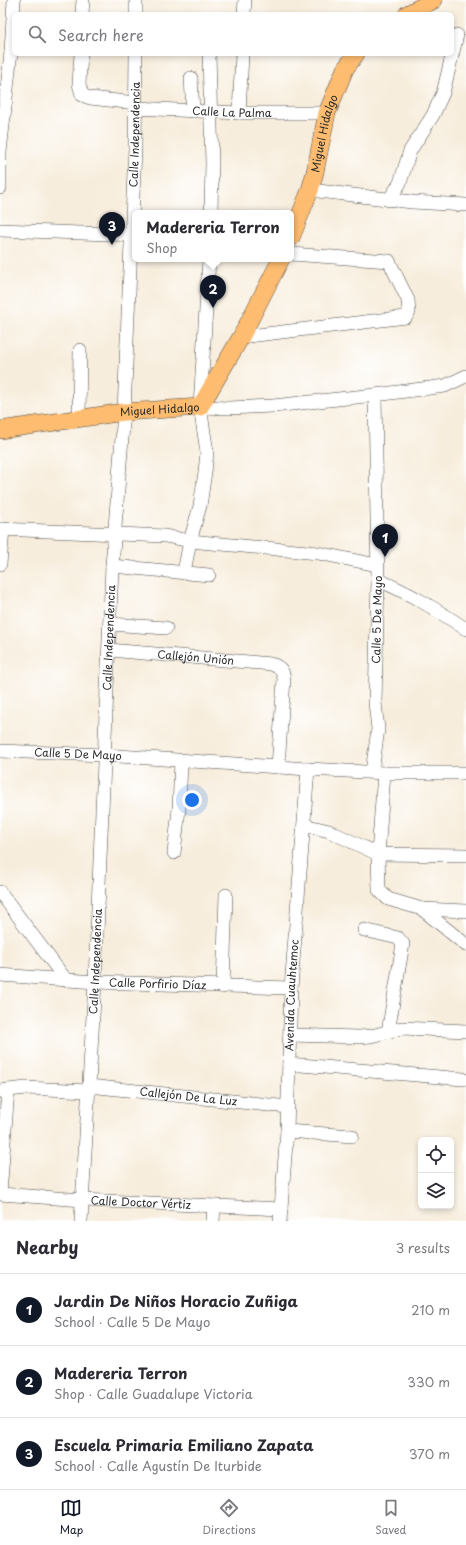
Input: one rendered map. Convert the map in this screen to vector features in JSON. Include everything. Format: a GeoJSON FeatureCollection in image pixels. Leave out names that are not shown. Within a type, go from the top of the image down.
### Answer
{"type":"FeatureCollection","features":[{"type":"Feature","properties":{"kind":"main road"},"geometry":{"type":"LineString","coordinates":[[411,12],[434,0]]}},
{"type":"Feature","properties":{"kind":"main road","name":"Miguel Hidalgo"},"geometry":{"type":"LineString","coordinates":[[294,230],[316,172],[327,113],[345,70],[355,56]]}},
{"type":"Feature","properties":{"kind":"main road","name":"Miguel Hidalgo"},"geometry":{"type":"LineString","coordinates":[[0,430],[124,412],[200,407],[241,337],[279,262]]}},
{"type":"Feature","properties":{"kind":"street"},"geometry":{"type":"LineString","coordinates":[[13,12],[14,0]]}},
{"type":"Feature","properties":{"kind":"street"},"geometry":{"type":"LineString","coordinates":[[82,12],[83,0]]}},
{"type":"Feature","properties":{"kind":"street"},"geometry":{"type":"LineString","coordinates":[[136,0],[136,12]]}},
{"type":"Feature","properties":{"kind":"street"},"geometry":{"type":"LineString","coordinates":[[244,12],[245,0]]}},
{"type":"Feature","properties":{"kind":"street"},"geometry":{"type":"LineString","coordinates":[[0,188],[0,152],[12,35]]}},
{"type":"Feature","properties":{"kind":"street"},"geometry":{"type":"LineString","coordinates":[[454,51],[458,36]]}},
{"type":"Feature","properties":{"kind":"street","name":"Calle La Palma"},"geometry":{"type":"LineString","coordinates":[[80,56],[79,84],[82,96],[90,98],[193,111],[239,113],[327,113]]}},
{"type":"Feature","properties":{"kind":"street","name":"Calle Independencia"},"geometry":{"type":"LineString","coordinates":[[134,210],[136,56]]}},
{"type":"Feature","properties":{"kind":"street"},"geometry":{"type":"LineString","coordinates":[[209,56],[212,163],[211,210]]}},
{"type":"Feature","properties":{"kind":"street"},"geometry":{"type":"LineString","coordinates":[[239,113],[242,56]]}},
{"type":"Feature","properties":{"kind":"street"},"geometry":{"type":"LineString","coordinates":[[389,200],[400,183],[410,151],[433,115],[443,93],[453,56]]}},
{"type":"Feature","properties":{"kind":"street"},"geometry":{"type":"LineString","coordinates":[[191,78],[193,111]]}},
{"type":"Feature","properties":{"kind":"street"},"geometry":{"type":"LineString","coordinates":[[310,190],[389,200],[466,205]]}},
{"type":"Feature","properties":{"kind":"street"},"geometry":{"type":"LineString","coordinates":[[0,230],[132,235]]}},
{"type":"Feature","properties":{"kind":"street"},"geometry":{"type":"LineString","coordinates":[[241,337],[406,317],[409,312],[408,300],[389,261],[294,254]]}},
{"type":"Feature","properties":{"kind":"street","name":"Calle Independencia"},"geometry":{"type":"LineString","coordinates":[[81,1221],[95,982],[112,566],[124,412],[132,255]]}},
{"type":"Feature","properties":{"kind":"street"},"geometry":{"type":"LineString","coordinates":[[184,572],[190,541],[200,506],[207,452],[200,407],[209,262]]}},
{"type":"Feature","properties":{"kind":"street"},"geometry":{"type":"LineString","coordinates":[[79,419],[80,350]]}},
{"type":"Feature","properties":{"kind":"street"},"geometry":{"type":"LineString","coordinates":[[200,407],[229,408],[273,406],[375,395],[445,386],[466,376]]}},
{"type":"Feature","properties":{"kind":"street","name":"Calle 5 De Mayo"},"geometry":{"type":"LineString","coordinates":[[375,395],[378,580],[375,703],[378,729],[378,772]]}},
{"type":"Feature","properties":{"kind":"street"},"geometry":{"type":"LineString","coordinates":[[0,564],[2,529],[165,536],[190,541],[318,553],[377,565]]}},
{"type":"Feature","properties":{"kind":"street"},"geometry":{"type":"LineString","coordinates":[[112,566],[209,575]]}},
{"type":"Feature","properties":{"kind":"street"},"geometry":{"type":"LineString","coordinates":[[378,580],[411,594],[429,604],[466,629]]}},
{"type":"Feature","properties":{"kind":"street"},"geometry":{"type":"LineString","coordinates":[[110,624],[166,628]]}},
{"type":"Feature","properties":{"kind":"street","name":"Callejón Unión"},"geometry":{"type":"LineString","coordinates":[[109,650],[271,664],[281,669],[284,679],[278,767]]}},
{"type":"Feature","properties":{"kind":"street","name":"Calle 5 De Mayo"},"geometry":{"type":"LineString","coordinates":[[0,751],[308,769],[378,772],[466,773]]}},
{"type":"Feature","properties":{"kind":"street"},"geometry":{"type":"LineString","coordinates":[[174,854],[179,809],[181,761]]}},
{"type":"Feature","properties":{"kind":"street","name":"Avenida Cuauhtemoc"},"geometry":{"type":"LineString","coordinates":[[281,1215],[288,1131],[291,988],[308,769]]}},
{"type":"Feature","properties":{"kind":"street"},"geometry":{"type":"LineString","coordinates":[[378,772],[379,890],[388,899],[422,909],[466,911]]}},
{"type":"Feature","properties":{"kind":"street"},"geometry":{"type":"LineString","coordinates":[[304,824],[329,831],[378,854],[466,855]]}},
{"type":"Feature","properties":{"kind":"street"},"geometry":{"type":"LineString","coordinates":[[0,892],[66,980]]}},
{"type":"Feature","properties":{"kind":"street"},"geometry":{"type":"LineString","coordinates":[[223,986],[226,895]]}},
{"type":"Feature","properties":{"kind":"street"},"geometry":{"type":"LineString","coordinates":[[422,909],[466,945]]}},
{"type":"Feature","properties":{"kind":"street"},"geometry":{"type":"LineString","coordinates":[[364,930],[398,938],[403,944],[388,1032]]}},
{"type":"Feature","properties":{"kind":"street","name":"Calle Porfirio Díaz"},"geometry":{"type":"LineString","coordinates":[[0,975],[95,982],[291,988]]}},
{"type":"Feature","properties":{"kind":"street"},"geometry":{"type":"LineString","coordinates":[[290,1034],[359,1037],[402,1028],[466,1031]]}},
{"type":"Feature","properties":{"kind":"street"},"geometry":{"type":"LineString","coordinates":[[289,1064],[463,1079]]}},
{"type":"Feature","properties":{"kind":"street","name":"Callejón De La Luz"},"geometry":{"type":"LineString","coordinates":[[4,1090],[26,1088],[88,1089],[288,1108]]}},
{"type":"Feature","properties":{"kind":"street"},"geometry":{"type":"LineString","coordinates":[[0,1193],[4,1090]]}},
{"type":"Feature","properties":{"kind":"street"},"geometry":{"type":"LineString","coordinates":[[288,1131],[352,1136]]}},
{"type":"Feature","properties":{"kind":"street","name":"Calle Doctor Vértiz"},"geometry":{"type":"LineString","coordinates":[[0,1193],[83,1200],[214,1206],[281,1215]]}},
{"type":"Feature","properties":{"kind":"street"},"geometry":{"type":"LineString","coordinates":[[213,1221],[214,1206]]}},
{"type":"Feature","properties":{"kind":"place","name":"Escuela Primaria Emiliano Zapata"},"geometry":{"type":"Point","coordinates":[112,245]}},
{"type":"Feature","properties":{"kind":"place","name":"Madereria Terron"},"geometry":{"type":"Point","coordinates":[213,308]}},
{"type":"Feature","properties":{"kind":"place","name":"Jardin De Niños Horacio Zuñiga"},"geometry":{"type":"Point","coordinates":[385,557]}}]}
